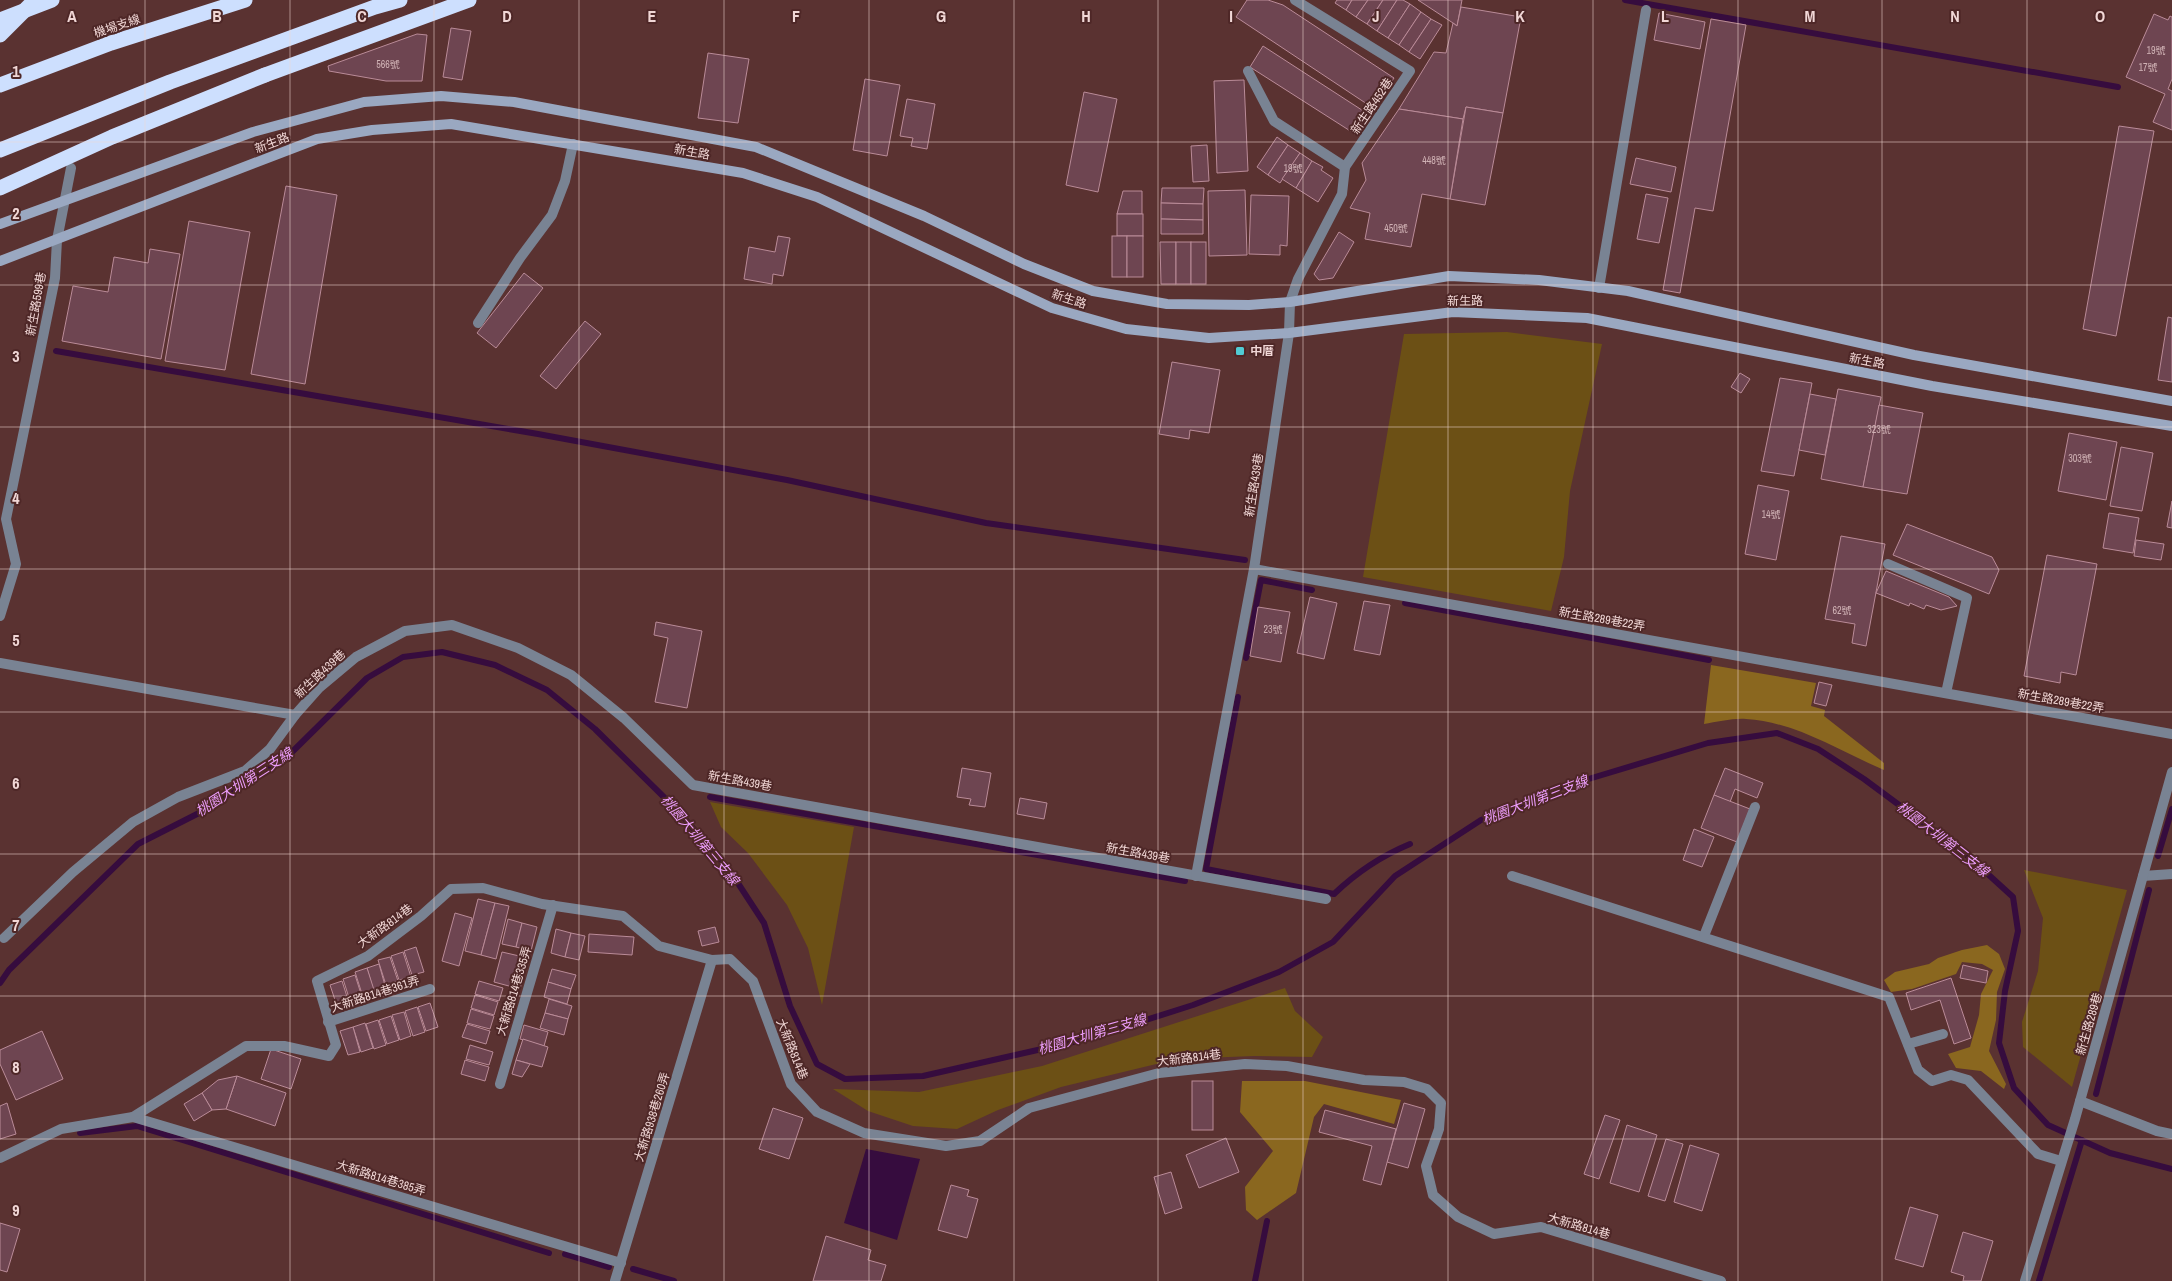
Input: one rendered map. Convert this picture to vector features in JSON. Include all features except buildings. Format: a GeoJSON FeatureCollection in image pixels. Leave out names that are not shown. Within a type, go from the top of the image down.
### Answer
{"type":"FeatureCollection","features":[{"type":"Feature","properties":{"kind":"highway"},"geometry":{"type":"LineString","coordinates":[[0,35],[35,0]]}},
{"type":"Feature","properties":{"kind":"highway"},"geometry":{"type":"LineString","coordinates":[[0,20],[52,0]]}},
{"type":"Feature","properties":{"kind":"highway","name":"機場支線"},"geometry":{"type":"LineString","coordinates":[[0,85],[111,43],[245,0]]}},
{"type":"Feature","properties":{"kind":"highway"},"geometry":{"type":"LineString","coordinates":[[0,150],[170,82],[375,6],[400,0]]}},
{"type":"Feature","properties":{"kind":"highway"},"geometry":{"type":"LineString","coordinates":[[0,188],[112,137],[265,75],[469,0]]}},
{"type":"Feature","properties":{"kind":"main road","name":"新生路"},"geometry":{"type":"LineString","coordinates":[[0,224],[253,132],[364,102],[441,96],[514,102],[756,147],[924,216],[1024,264],[1093,291],[1167,304],[1249,305],[1290,302],[1449,276],[1539,280],[1628,291],[1914,355],[2172,401]]}},
{"type":"Feature","properties":{"kind":"main road","name":"新生路"},"geometry":{"type":"LineString","coordinates":[[0,261],[317,139],[372,130],[451,124],[743,173],[817,197],[1052,308],[1126,329],[1209,338],[1289,333],[1453,312],[1588,318],[1932,386],[2172,426]]}},
{"type":"Feature","properties":{"kind":"street","name":"新生路452巷"},"geometry":{"type":"LineString","coordinates":[[1290,302],[1298,279],[1342,194],[1345,168],[1410,71],[1295,0]]}},
{"type":"Feature","properties":{"kind":"street"},"geometry":{"type":"LineString","coordinates":[[1599,288],[1646,10]]}},
{"type":"Feature","properties":{"kind":"street"},"geometry":{"type":"LineString","coordinates":[[1248,71],[1274,121],[1345,168]]}},
{"type":"Feature","properties":{"kind":"street"},"geometry":{"type":"LineString","coordinates":[[478,323],[520,258],[552,215],[565,181],[574,144]]}},
{"type":"Feature","properties":{"kind":"street","name":"新生路599巷"},"geometry":{"type":"LineString","coordinates":[[0,616],[16,564],[6,519],[55,278],[56,240],[71,168]]}},
{"type":"Feature","properties":{"kind":"street","name":"新生路439巷"},"geometry":{"type":"LineString","coordinates":[[1196,876],[1254,569],[1289,333],[1290,302]]}},
{"type":"Feature","properties":{"kind":"street"},"geometry":{"type":"LineString","coordinates":[[1888,564],[1967,598],[1946,693]]}},
{"type":"Feature","properties":{"kind":"street","name":"新生路289巷22弄"},"geometry":{"type":"LineString","coordinates":[[1254,569],[2172,734]]}},
{"type":"Feature","properties":{"kind":"street","name":"新生路439巷"},"geometry":{"type":"LineString","coordinates":[[1,939],[72,872],[133,822],[178,797],[245,771],[270,749],[295,715],[319,688],[356,657],[405,631],[452,625],[518,648],[571,675],[624,718],[694,785],[1326,899]]}},
{"type":"Feature","properties":{"kind":"street"},"geometry":{"type":"LineString","coordinates":[[0,663],[295,715]]}},
{"type":"Feature","properties":{"kind":"street","name":"新生路289巷"},"geometry":{"type":"LineString","coordinates":[[2025,1281],[2080,1101],[2172,772]]}},
{"type":"Feature","properties":{"kind":"street"},"geometry":{"type":"LineString","coordinates":[[1704,936],[1755,807]]}},
{"type":"Feature","properties":{"kind":"street"},"geometry":{"type":"LineString","coordinates":[[2143,876],[2172,874]]}},
{"type":"Feature","properties":{"kind":"street"},"geometry":{"type":"LineString","coordinates":[[1512,876],[1704,936],[1889,997],[1918,1070],[1932,1081],[1952,1074],[1968,1080],[2038,1154],[2061,1161]]}},
{"type":"Feature","properties":{"kind":"street","name":"大新路814巷"},"geometry":{"type":"LineString","coordinates":[[0,1158],[61,1129],[134,1117],[246,1046],[284,1046],[329,1056],[336,1045],[316,981],[368,956],[421,916],[451,889],[482,888],[553,905],[623,916],[659,946],[712,960],[730,959],[753,981],[791,1084],[817,1112],[864,1133],[946,1146],[980,1141],[1029,1108],[1159,1074],[1245,1064],[1287,1066],[1364,1080],[1404,1082],[1427,1089],[1440,1103],[1439,1129],[1426,1166],[1433,1195],[1458,1216],[1494,1234],[1541,1227],[1721,1281]]}},
{"type":"Feature","properties":{"kind":"street","name":"大新路814巷335弄"},"geometry":{"type":"LineString","coordinates":[[500,1084],[553,905]]}},
{"type":"Feature","properties":{"kind":"street","name":"大新路938巷260弄"},"geometry":{"type":"LineString","coordinates":[[615,1281],[712,960]]}},
{"type":"Feature","properties":{"kind":"street","name":"大新路814巷361弄"},"geometry":{"type":"LineString","coordinates":[[328,1022],[430,989]]}},
{"type":"Feature","properties":{"kind":"street"},"geometry":{"type":"LineString","coordinates":[[1908,1044],[1943,1034]]}},
{"type":"Feature","properties":{"kind":"street"},"geometry":{"type":"LineString","coordinates":[[2080,1101],[2157,1131],[2172,1134]]}},
{"type":"Feature","properties":{"kind":"street","name":"大新路814巷385弄"},"geometry":{"type":"LineString","coordinates":[[134,1117],[621,1263]]}},
{"type":"Feature","properties":{"kind":"shaded area"},"geometry":{"type":"Polygon","coordinates":[[[1507,332],[1602,344],[1570,491],[1564,557],[1551,611],[1363,577],[1404,334],[1507,332]]]}},
{"type":"Feature","properties":{"kind":"shaded area"},"geometry":{"type":"Polygon","coordinates":[[[1711,665],[1816,683],[1811,706],[1825,710],[1824,716],[1884,763],[1884,770],[1800,731],[1764,721],[1741,719],[1704,724],[1711,665]]]}},
{"type":"Feature","properties":{"kind":"shaded area"},"geometry":{"type":"Polygon","coordinates":[[[710,802],[854,827],[822,1005],[808,948],[787,905],[748,853],[721,827],[710,802]]]}},
{"type":"Feature","properties":{"kind":"shaded area"},"geometry":{"type":"Polygon","coordinates":[[[2024,870],[2127,890],[2072,1087],[2023,1047],[2022,1022],[2038,971],[2043,918],[2024,870]]]}},
{"type":"Feature","properties":{"kind":"shaded area"},"geometry":{"type":"Polygon","coordinates":[[[1987,945],[1999,954],[2005,969],[1997,992],[1996,1020],[1989,1051],[2006,1084],[2004,1089],[1981,1071],[1956,1068],[1948,1054],[1970,1047],[1979,1015],[1981,994],[1993,970],[1982,964],[1962,962],[1956,974],[1912,989],[1891,992],[1884,980],[1895,972],[1929,964],[1938,958],[1962,950],[1987,945]]]}},
{"type":"Feature","properties":{"kind":"shaded area"},"geometry":{"type":"Polygon","coordinates":[[[1285,988],[1295,1011],[1323,1037],[1312,1057],[1254,1056],[1177,1059],[1061,1087],[998,1110],[957,1129],[913,1126],[868,1111],[833,1089],[919,1092],[1042,1066],[1285,988]]]}},
{"type":"Feature","properties":{"kind":"shaded area"},"geometry":{"type":"Polygon","coordinates":[[[1242,1081],[1305,1081],[1401,1100],[1394,1124],[1324,1104],[1314,1117],[1296,1193],[1257,1220],[1246,1210],[1245,1187],[1273,1151],[1240,1112],[1242,1081]]]}},
{"type":"Feature","properties":{"kind":"shaded area"},"geometry":{"type":"Polygon","coordinates":[[[866,1149],[920,1159],[897,1240],[844,1223],[866,1149]]]}},
{"type":"Feature","properties":{"kind":"waterway"},"geometry":{"type":"LineString","coordinates":[[1625,0],[2118,87]]}},
{"type":"Feature","properties":{"kind":"waterway"},"geometry":{"type":"LineString","coordinates":[[56,351],[538,434],[787,480],[986,523],[1245,560]]}},
{"type":"Feature","properties":{"kind":"waterway"},"geometry":{"type":"LineString","coordinates":[[1246,658],[1261,580],[1312,590]]}},
{"type":"Feature","properties":{"kind":"waterway"},"geometry":{"type":"LineString","coordinates":[[1405,603],[1709,660]]}},
{"type":"Feature","properties":{"kind":"waterway","name":"桃園大圳第三支線"},"geometry":{"type":"LineString","coordinates":[[0,983],[9,970],[138,844],[201,812],[287,757],[367,678],[403,657],[442,652],[495,665],[547,690],[595,729],[678,811],[730,871],[764,923],[790,1006],[817,1064],[845,1079],[923,1076],[1086,1039],[1193,1005],[1279,972],[1333,942],[1395,876],[1481,820],[1562,787],[1708,743],[1777,733],[1818,749],[1864,779],[1968,856],[2013,897],[2018,931],[2005,991],[1999,1043],[2014,1088],[2048,1125],[2110,1153],[2172,1169]]}},
{"type":"Feature","properties":{"kind":"waterway"},"geometry":{"type":"LineString","coordinates":[[1238,697],[1206,869],[1334,894],[1370,865],[1410,844]]}},
{"type":"Feature","properties":{"kind":"waterway"},"geometry":{"type":"LineString","coordinates":[[710,797],[1185,881]]}},
{"type":"Feature","properties":{"kind":"waterway"},"geometry":{"type":"LineString","coordinates":[[2158,856],[2172,809]]}},
{"type":"Feature","properties":{"kind":"waterway"},"geometry":{"type":"LineString","coordinates":[[2096,1094],[2149,890]]}},
{"type":"Feature","properties":{"kind":"waterway"},"geometry":{"type":"LineString","coordinates":[[80,1133],[137,1126],[549,1253]]}},
{"type":"Feature","properties":{"kind":"waterway"},"geometry":{"type":"LineString","coordinates":[[2039,1281],[2082,1140]]}},
{"type":"Feature","properties":{"kind":"waterway"},"geometry":{"type":"LineString","coordinates":[[1255,1281],[1267,1221]]}},
{"type":"Feature","properties":{"kind":"waterway"},"geometry":{"type":"LineString","coordinates":[[565,1254],[609,1267]]}},
{"type":"Feature","properties":{"kind":"waterway"},"geometry":{"type":"LineString","coordinates":[[633,1269],[674,1281]]}},
{"type":"Feature","properties":{"kind":"place","name":"中厝"},"geometry":{"type":"Point","coordinates":[1240,351]}}]}
